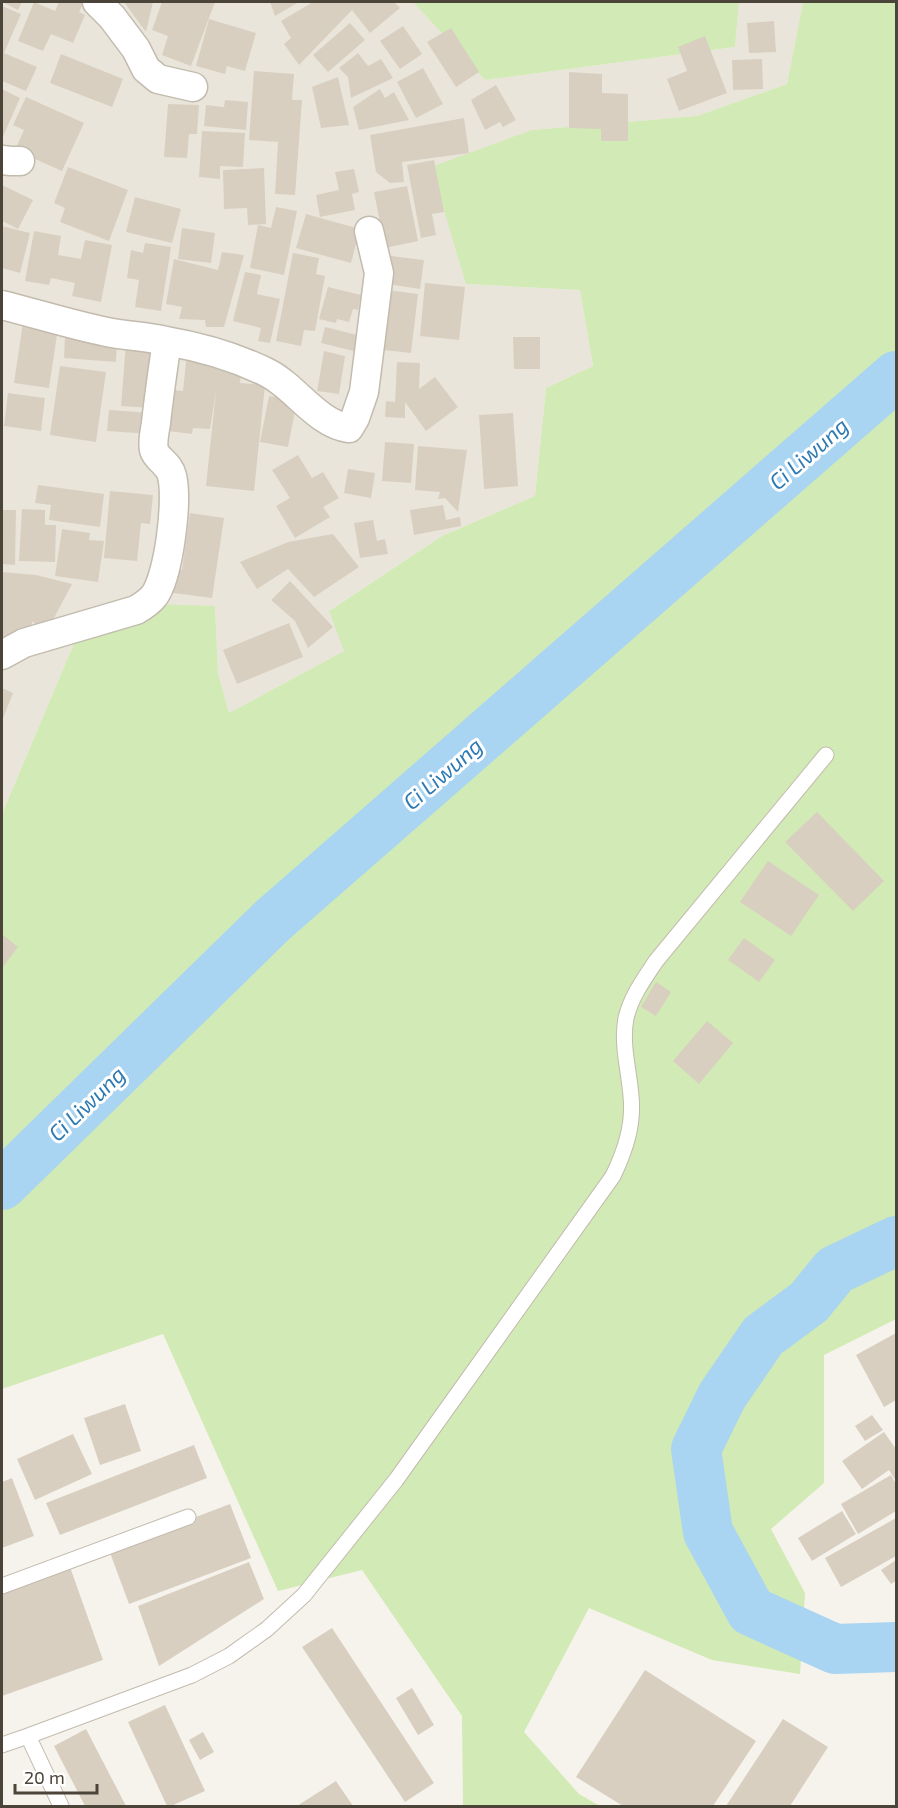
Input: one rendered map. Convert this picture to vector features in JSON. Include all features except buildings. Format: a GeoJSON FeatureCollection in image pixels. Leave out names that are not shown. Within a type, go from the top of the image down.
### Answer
{"type":"FeatureCollection","features":[{"type":"Feature","properties":{"kind":"street"},"geometry":{"type":"LineString","coordinates":[[97,2],[136,49],[146,69],[158,80],[193,87]]}},
{"type":"Feature","properties":{"kind":"street"},"geometry":{"type":"LineString","coordinates":[[2,305],[111,333],[167,341],[231,357],[270,374],[321,415],[341,427],[349,428],[364,392],[379,273],[369,231]]}},
{"type":"Feature","properties":{"kind":"street"},"geometry":{"type":"LineString","coordinates":[[2,655],[24,643],[136,610],[155,595],[163,576],[174,511],[174,483],[169,468],[154,448],[167,341]]}},
{"type":"Feature","properties":{"kind":"lane"},"geometry":{"type":"LineString","coordinates":[[2,1744],[192,1675],[229,1656],[267,1629],[304,1595],[396,1480],[613,1176],[622,1157],[631,1119],[632,1098],[624,1034],[630,1005],[638,989],[656,961],[826,755]]}},
{"type":"Feature","properties":{"kind":"lane"},"geometry":{"type":"LineString","coordinates":[[2,1586],[188,1517]]}},
{"type":"Feature","properties":{"kind":"lane"},"geometry":{"type":"LineString","coordinates":[[28,1736],[61,1806]]}},
{"type":"Feature","properties":{"kind":"shaded area"},"geometry":{"type":"Polygon","coordinates":[[[2,2],[413,2],[485,80],[735,47],[739,2],[803,2],[787,84],[697,116],[532,130],[466,284],[580,290],[593,366],[546,388],[535,496],[442,536],[330,610],[344,651],[229,713],[218,673],[215,606],[75,641],[2,814],[2,2]]]}},
{"type":"Feature","properties":{"kind":"green space"},"geometry":{"type":"Polygon","coordinates":[[[413,2],[739,2],[735,47],[485,80],[413,2]]]}},
{"type":"Feature","properties":{"kind":"green space"},"geometry":{"type":"Polygon","coordinates":[[[803,2],[896,2],[896,1319],[824,1355],[824,1483],[771,1529],[805,1593],[800,1674],[712,1660],[589,1608],[524,1732],[579,1794],[600,1806],[463,1806],[462,1716],[362,1570],[278,1591],[163,1334],[2,1389],[2,814],[75,641],[132,627],[148,604],[215,606],[218,673],[229,713],[344,651],[329,611],[442,536],[535,496],[546,388],[593,366],[580,290],[466,284],[431,167],[532,130],[697,116],[787,84],[803,2]]]}},
{"type":"Feature","properties":{"kind":"waterway","name":"Ci Liwung"},"geometry":{"type":"LineString","coordinates":[[2,1185],[273,920],[896,376]]}},
{"type":"Feature","properties":{"kind":"waterway"},"geometry":{"type":"LineString","coordinates":[[896,1241],[835,1270],[809,1302],[763,1336],[722,1396],[696,1449],[708,1532],[751,1611],[835,1649],[896,1647]]}}]}
